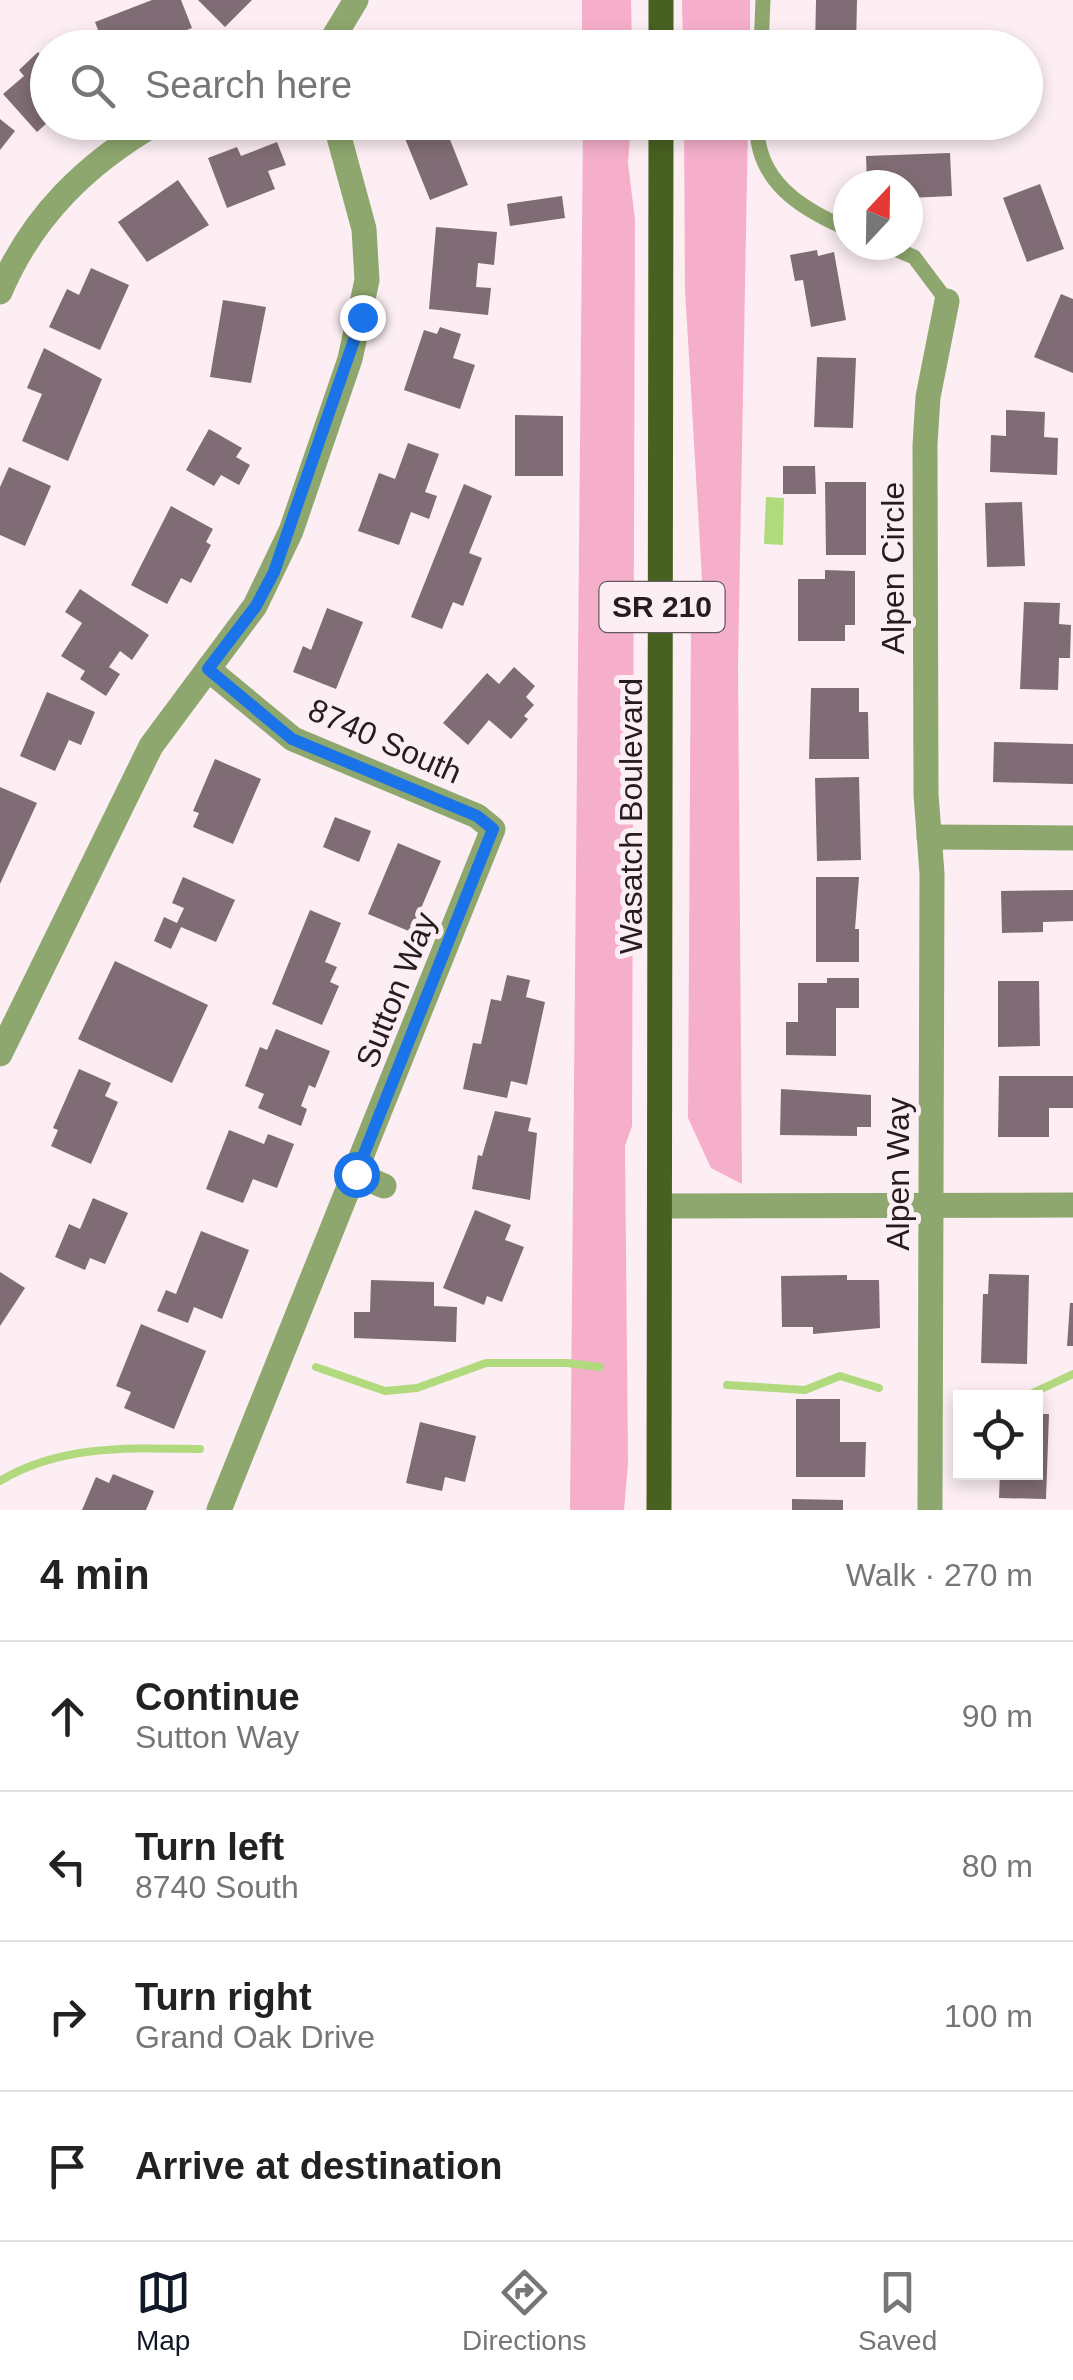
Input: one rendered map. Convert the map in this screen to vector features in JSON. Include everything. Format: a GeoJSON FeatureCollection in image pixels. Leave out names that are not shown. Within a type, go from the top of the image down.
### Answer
{"type":"FeatureCollection","features":[{"type":"Feature","properties":{"kind":"main road"},"geometry":{"type":"LineString","coordinates":[[661,0],[661,30]]}},
{"type":"Feature","properties":{"kind":"main road","name":"Wasatch Boulevard"},"geometry":{"type":"LineString","coordinates":[[659,1510],[661,140]]}},
{"type":"Feature","properties":{"kind":"street"},"geometry":{"type":"LineString","coordinates":[[338,30],[356,0]]}},
{"type":"Feature","properties":{"kind":"street"},"geometry":{"type":"LineString","coordinates":[[0,292],[21,248],[54,202],[88,168],[131,140]]}},
{"type":"Feature","properties":{"kind":"street"},"geometry":{"type":"LineString","coordinates":[[0,1054],[151,746],[256,606],[274,572],[362,317],[368,280],[364,229],[340,140]]}},
{"type":"Feature","properties":{"kind":"street","name":"Alpen Circle"},"geometry":{"type":"LineString","coordinates":[[929,837],[924,445],[928,396],[947,301]]}},
{"type":"Feature","properties":{"kind":"street","name":"8740 South"},"geometry":{"type":"LineString","coordinates":[[208,669],[292,739],[477,816],[493,829]]}},
{"type":"Feature","properties":{"kind":"street","name":"Sutton Way"},"geometry":{"type":"LineString","coordinates":[[220,1510],[493,829]]}},
{"type":"Feature","properties":{"kind":"street"},"geometry":{"type":"LineString","coordinates":[[929,837],[1073,838]]}},
{"type":"Feature","properties":{"kind":"street","name":"Alpen Way"},"geometry":{"type":"LineString","coordinates":[[929,837],[930,1510]]}},
{"type":"Feature","properties":{"kind":"street"},"geometry":{"type":"LineString","coordinates":[[356,1174],[384,1186]]}},
{"type":"Feature","properties":{"kind":"street"},"geometry":{"type":"LineString","coordinates":[[662,1206],[1073,1205]]}},
{"type":"Feature","properties":{"kind":"lane"},"geometry":{"type":"LineString","coordinates":[[762,30],[763,0]]}},
{"type":"Feature","properties":{"kind":"lane"},"geometry":{"type":"LineString","coordinates":[[761,140],[768,170],[786,198],[833,222]]}},
{"type":"Feature","properties":{"kind":"lane"},"geometry":{"type":"LineString","coordinates":[[916,260],[947,301]]}},
{"type":"Feature","properties":{"kind":"shaded area"},"geometry":{"type":"Polygon","coordinates":[[[582,0],[631,0],[632,30],[582,30],[582,0]]]}},
{"type":"Feature","properties":{"kind":"shaded area"},"geometry":{"type":"Polygon","coordinates":[[[682,0],[750,0],[750,30],[683,30],[682,0]]]}},
{"type":"Feature","properties":{"kind":"shaded area"},"geometry":{"type":"Polygon","coordinates":[[[583,140],[630,140],[628,163],[635,220],[632,1126],[625,1146],[628,1463],[624,1510],[570,1510],[583,140]]]}},
{"type":"Feature","properties":{"kind":"shaded area"},"geometry":{"type":"Polygon","coordinates":[[[684,140],[748,140],[738,666],[742,1184],[711,1168],[688,1118],[691,617],[702,579],[685,289],[684,140]]]}},
{"type":"Feature","properties":{"kind":"shaded area"},"geometry":{"type":"Polygon","coordinates":[[[766,497],[784,498],[783,545],[764,544],[766,497]]]}},
{"type":"Feature","properties":{"kind":"building"},"geometry":{"type":"Polygon","coordinates":[[[152,0],[181,0],[192,28],[98,30],[95,22],[152,0]]]}},
{"type":"Feature","properties":{"kind":"building"},"geometry":{"type":"Polygon","coordinates":[[[198,0],[252,0],[225,27],[198,0]]]}},
{"type":"Feature","properties":{"kind":"building"},"geometry":{"type":"Polygon","coordinates":[[[816,0],[857,0],[856,30],[815,30],[816,0]]]}},
{"type":"Feature","properties":{"kind":"building"},"geometry":{"type":"Polygon","coordinates":[[[30,60],[30,124],[3,94],[24,76],[19,70],[30,60]]]}},
{"type":"Feature","properties":{"kind":"building"},"geometry":{"type":"Polygon","coordinates":[[[0,119],[15,131],[0,150],[0,119]]]}},
{"type":"Feature","properties":{"kind":"building"},"geometry":{"type":"Polygon","coordinates":[[[406,140],[450,140],[468,185],[430,200],[406,140]]]}},
{"type":"Feature","properties":{"kind":"building"},"geometry":{"type":"Polygon","coordinates":[[[277,142],[286,165],[268,171],[275,189],[227,208],[208,158],[237,147],[241,156],[277,142]]]}},
{"type":"Feature","properties":{"kind":"building"},"geometry":{"type":"Polygon","coordinates":[[[950,153],[952,196],[923,197],[923,170],[866,170],[866,156],[950,153]]]}},
{"type":"Feature","properties":{"kind":"building"},"geometry":{"type":"Polygon","coordinates":[[[178,180],[209,225],[147,262],[118,222],[178,180]]]}},
{"type":"Feature","properties":{"kind":"building"},"geometry":{"type":"Polygon","coordinates":[[[1040,184],[1064,249],[1027,262],[1003,198],[1040,184]]]}},
{"type":"Feature","properties":{"kind":"building"},"geometry":{"type":"Polygon","coordinates":[[[562,196],[565,218],[510,226],[507,204],[562,196]]]}},
{"type":"Feature","properties":{"kind":"building"},"geometry":{"type":"Polygon","coordinates":[[[436,227],[497,232],[494,265],[478,263],[476,287],[491,288],[488,315],[429,309],[436,227]]]}},
{"type":"Feature","properties":{"kind":"building"},"geometry":{"type":"Polygon","coordinates":[[[817,250],[818,256],[833,252],[846,320],[811,327],[803,280],[795,281],[790,255],[817,250]]]}},
{"type":"Feature","properties":{"kind":"building"},"geometry":{"type":"Polygon","coordinates":[[[91,268],[129,285],[100,350],[49,327],[67,289],[79,295],[91,268]]]}},
{"type":"Feature","properties":{"kind":"building"},"geometry":{"type":"Polygon","coordinates":[[[1061,294],[1073,299],[1073,373],[1034,357],[1061,294]]]}},
{"type":"Feature","properties":{"kind":"building"},"geometry":{"type":"Polygon","coordinates":[[[223,300],[266,307],[251,383],[210,377],[223,300]]]}},
{"type":"Feature","properties":{"kind":"building"},"geometry":{"type":"Polygon","coordinates":[[[440,327],[461,334],[453,358],[475,365],[460,409],[404,390],[424,330],[437,334],[440,327]]]}},
{"type":"Feature","properties":{"kind":"building"},"geometry":{"type":"Polygon","coordinates":[[[44,348],[102,379],[68,461],[22,441],[42,394],[27,388],[44,348]]]}},
{"type":"Feature","properties":{"kind":"building"},"geometry":{"type":"Polygon","coordinates":[[[817,357],[856,358],[853,428],[814,427],[817,357]]]}},
{"type":"Feature","properties":{"kind":"building"},"geometry":{"type":"Polygon","coordinates":[[[1006,410],[1045,412],[1044,437],[1058,438],[1057,475],[990,472],[991,435],[1006,436],[1006,410]]]}},
{"type":"Feature","properties":{"kind":"building"},"geometry":{"type":"Polygon","coordinates":[[[515,415],[563,416],[563,476],[515,476],[515,415]]]}},
{"type":"Feature","properties":{"kind":"building"},"geometry":{"type":"Polygon","coordinates":[[[209,429],[242,448],[236,457],[250,465],[239,485],[221,475],[214,486],[186,470],[209,429]]]}},
{"type":"Feature","properties":{"kind":"building"},"geometry":{"type":"Polygon","coordinates":[[[408,443],[439,454],[425,492],[437,496],[429,519],[411,512],[399,545],[358,531],[379,473],[395,479],[408,443]]]}},
{"type":"Feature","properties":{"kind":"building"},"geometry":{"type":"Polygon","coordinates":[[[783,466],[815,466],[816,494],[783,494],[783,466]]]}},
{"type":"Feature","properties":{"kind":"building"},"geometry":{"type":"Polygon","coordinates":[[[9,467],[51,486],[25,546],[0,535],[0,487],[9,467]]]}},
{"type":"Feature","properties":{"kind":"building"},"geometry":{"type":"Polygon","coordinates":[[[825,482],[866,482],[866,555],[826,555],[825,482]]]}},
{"type":"Feature","properties":{"kind":"building"},"geometry":{"type":"Polygon","coordinates":[[[464,484],[492,496],[469,553],[482,558],[463,606],[453,602],[442,629],[411,617],[464,484]]]}},
{"type":"Feature","properties":{"kind":"building"},"geometry":{"type":"Polygon","coordinates":[[[1022,502],[1025,566],[987,567],[985,503],[1022,502]]]}},
{"type":"Feature","properties":{"kind":"building"},"geometry":{"type":"Polygon","coordinates":[[[171,506],[213,529],[206,542],[211,545],[191,583],[181,578],[167,604],[131,585],[171,506]]]}},
{"type":"Feature","properties":{"kind":"building"},"geometry":{"type":"Polygon","coordinates":[[[825,570],[855,571],[855,625],[845,625],[845,641],[798,641],[798,579],[825,579],[825,570]]]}},
{"type":"Feature","properties":{"kind":"building"},"geometry":{"type":"Polygon","coordinates":[[[80,589],[149,635],[132,660],[120,651],[109,667],[120,674],[106,696],[80,679],[85,671],[61,656],[82,623],[65,612],[80,589]]]}},
{"type":"Feature","properties":{"kind":"building"},"geometry":{"type":"Polygon","coordinates":[[[1024,602],[1060,603],[1059,624],[1071,625],[1070,658],[1059,658],[1058,690],[1020,689],[1024,602]]]}},
{"type":"Feature","properties":{"kind":"building"},"geometry":{"type":"Polygon","coordinates":[[[327,608],[363,622],[336,689],[293,672],[303,646],[311,650],[327,608]]]}},
{"type":"Feature","properties":{"kind":"building"},"geometry":{"type":"Polygon","coordinates":[[[514,667],[535,686],[526,697],[534,705],[524,716],[528,719],[511,739],[489,720],[468,745],[443,723],[487,673],[499,684],[514,667]]]}},
{"type":"Feature","properties":{"kind":"building"},"geometry":{"type":"Polygon","coordinates":[[[811,688],[859,688],[859,712],[868,712],[869,759],[809,759],[811,688]]]}},
{"type":"Feature","properties":{"kind":"building"},"geometry":{"type":"Polygon","coordinates":[[[47,692],[95,712],[81,745],[69,740],[55,771],[20,756],[47,692]]]}},
{"type":"Feature","properties":{"kind":"building"},"geometry":{"type":"Polygon","coordinates":[[[994,742],[1073,744],[1073,784],[993,782],[994,742]]]}},
{"type":"Feature","properties":{"kind":"building"},"geometry":{"type":"Polygon","coordinates":[[[215,759],[261,779],[233,844],[193,827],[199,813],[193,811],[215,759]]]}},
{"type":"Feature","properties":{"kind":"building"},"geometry":{"type":"Polygon","coordinates":[[[859,777],[861,860],[817,861],[815,778],[859,777]]]}},
{"type":"Feature","properties":{"kind":"building"},"geometry":{"type":"Polygon","coordinates":[[[0,787],[37,803],[0,884],[0,787]]]}},
{"type":"Feature","properties":{"kind":"building"},"geometry":{"type":"Polygon","coordinates":[[[335,817],[371,831],[359,862],[323,847],[335,817]]]}},
{"type":"Feature","properties":{"kind":"building"},"geometry":{"type":"Polygon","coordinates":[[[398,843],[441,861],[411,932],[368,914],[398,843]]]}},
{"type":"Feature","properties":{"kind":"building"},"geometry":{"type":"Polygon","coordinates":[[[183,877],[235,900],[216,942],[181,927],[171,949],[154,941],[164,917],[177,923],[184,908],[172,903],[183,877]]]}},
{"type":"Feature","properties":{"kind":"building"},"geometry":{"type":"Polygon","coordinates":[[[816,877],[859,877],[855,929],[859,929],[859,962],[816,962],[816,877]]]}},
{"type":"Feature","properties":{"kind":"building"},"geometry":{"type":"Polygon","coordinates":[[[1073,890],[1073,921],[1043,922],[1043,932],[1002,933],[1001,891],[1073,890]]]}},
{"type":"Feature","properties":{"kind":"building"},"geometry":{"type":"Polygon","coordinates":[[[310,910],[341,923],[325,962],[337,967],[330,982],[339,986],[322,1025],[272,1004],[310,910]]]}},
{"type":"Feature","properties":{"kind":"building"},"geometry":{"type":"Polygon","coordinates":[[[115,961],[208,1005],[172,1083],[78,1039],[115,961]]]}},
{"type":"Feature","properties":{"kind":"building"},"geometry":{"type":"Polygon","coordinates":[[[507,975],[530,980],[526,997],[545,1002],[527,1085],[511,1081],[507,1098],[463,1089],[473,1043],[481,1044],[491,999],[501,1001],[507,975]]]}},
{"type":"Feature","properties":{"kind":"building"},"geometry":{"type":"Polygon","coordinates":[[[827,978],[859,978],[859,1008],[836,1008],[836,1056],[786,1055],[786,1022],[798,1022],[798,983],[827,983],[827,978]]]}},
{"type":"Feature","properties":{"kind":"building"},"geometry":{"type":"Polygon","coordinates":[[[998,981],[1039,981],[1040,1046],[998,1047],[998,981]]]}},
{"type":"Feature","properties":{"kind":"building"},"geometry":{"type":"Polygon","coordinates":[[[276,1029],[330,1051],[315,1088],[309,1085],[301,1106],[307,1109],[301,1126],[258,1108],[264,1094],[245,1086],[260,1047],[267,1050],[276,1029]]]}},
{"type":"Feature","properties":{"kind":"building"},"geometry":{"type":"Polygon","coordinates":[[[79,1069],[111,1083],[105,1096],[118,1102],[91,1164],[51,1146],[58,1130],[53,1128],[79,1069]]]}},
{"type":"Feature","properties":{"kind":"building"},"geometry":{"type":"Polygon","coordinates":[[[999,1076],[1073,1076],[1073,1108],[1049,1108],[1049,1137],[998,1137],[999,1076]]]}},
{"type":"Feature","properties":{"kind":"building"},"geometry":{"type":"Polygon","coordinates":[[[781,1089],[871,1095],[871,1127],[857,1127],[857,1136],[780,1135],[781,1089]]]}},
{"type":"Feature","properties":{"kind":"building"},"geometry":{"type":"Polygon","coordinates":[[[495,1111],[531,1118],[528,1131],[537,1133],[530,1200],[472,1189],[478,1155],[482,1156],[495,1111]]]}},
{"type":"Feature","properties":{"kind":"building"},"geometry":{"type":"Polygon","coordinates":[[[229,1130],[264,1144],[268,1134],[294,1144],[277,1188],[253,1179],[243,1203],[206,1189],[229,1130]]]}},
{"type":"Feature","properties":{"kind":"building"},"geometry":{"type":"Polygon","coordinates":[[[93,1198],[128,1213],[105,1264],[90,1258],[85,1270],[55,1257],[69,1224],[80,1229],[93,1198]]]}},
{"type":"Feature","properties":{"kind":"building"},"geometry":{"type":"Polygon","coordinates":[[[475,1210],[511,1225],[505,1240],[524,1247],[502,1302],[487,1296],[484,1305],[443,1288],[475,1210]]]}},
{"type":"Feature","properties":{"kind":"building"},"geometry":{"type":"Polygon","coordinates":[[[201,1231],[249,1250],[222,1319],[194,1307],[188,1323],[157,1311],[166,1290],[176,1294],[201,1231]]]}},
{"type":"Feature","properties":{"kind":"building"},"geometry":{"type":"Polygon","coordinates":[[[0,1272],[25,1288],[0,1326],[0,1272]]]}},
{"type":"Feature","properties":{"kind":"building"},"geometry":{"type":"Polygon","coordinates":[[[989,1274],[1029,1275],[1027,1364],[981,1363],[983,1294],[988,1294],[989,1274]]]}},
{"type":"Feature","properties":{"kind":"building"},"geometry":{"type":"Polygon","coordinates":[[[847,1275],[847,1280],[879,1280],[880,1328],[813,1334],[813,1327],[782,1327],[781,1276],[847,1275]]]}},
{"type":"Feature","properties":{"kind":"building"},"geometry":{"type":"Polygon","coordinates":[[[371,1280],[434,1282],[434,1306],[457,1307],[456,1342],[354,1338],[354,1312],[370,1312],[371,1280]]]}},
{"type":"Feature","properties":{"kind":"building"},"geometry":{"type":"Polygon","coordinates":[[[1070,1303],[1073,1346],[1067,1346],[1070,1303]]]}},
{"type":"Feature","properties":{"kind":"building"},"geometry":{"type":"Polygon","coordinates":[[[141,1324],[206,1351],[174,1429],[124,1408],[131,1392],[116,1386],[141,1324]]]}},
{"type":"Feature","properties":{"kind":"building"},"geometry":{"type":"Polygon","coordinates":[[[796,1399],[840,1399],[840,1442],[866,1442],[865,1477],[796,1477],[796,1399]]]}},
{"type":"Feature","properties":{"kind":"building"},"geometry":{"type":"Polygon","coordinates":[[[1043,1414],[1049,1414],[1046,1499],[999,1498],[1000,1480],[1043,1480],[1043,1414]]]}},
{"type":"Feature","properties":{"kind":"building"},"geometry":{"type":"Polygon","coordinates":[[[420,1422],[476,1436],[465,1482],[445,1477],[442,1491],[406,1483],[420,1422]]]}},
{"type":"Feature","properties":{"kind":"building"},"geometry":{"type":"Polygon","coordinates":[[[113,1474],[154,1491],[146,1510],[82,1510],[96,1477],[109,1483],[113,1474]]]}},
{"type":"Feature","properties":{"kind":"building"},"geometry":{"type":"Polygon","coordinates":[[[792,1499],[843,1500],[843,1510],[792,1510],[792,1499]]]}},
{"type":"Feature","properties":{"kind":"waterway"},"geometry":{"type":"LineString","coordinates":[[316,1367],[385,1391],[417,1388],[486,1363],[600,1367]]}},
{"type":"Feature","properties":{"kind":"waterway"},"geometry":{"type":"LineString","coordinates":[[1039,1390],[1073,1374]]}},
{"type":"Feature","properties":{"kind":"waterway"},"geometry":{"type":"LineString","coordinates":[[727,1385],[805,1390],[840,1376],[879,1388]]}},
{"type":"Feature","properties":{"kind":"waterway"},"geometry":{"type":"LineString","coordinates":[[0,1481],[23,1469],[72,1454],[123,1449],[200,1449]]}},
{"type":"Feature","properties":{"kind":"route"},"geometry":{"type":"LineString","coordinates":[[356,1174],[489,848],[493,829],[477,816],[292,739],[208,669],[256,606],[274,572],[362,317]]}}]}
